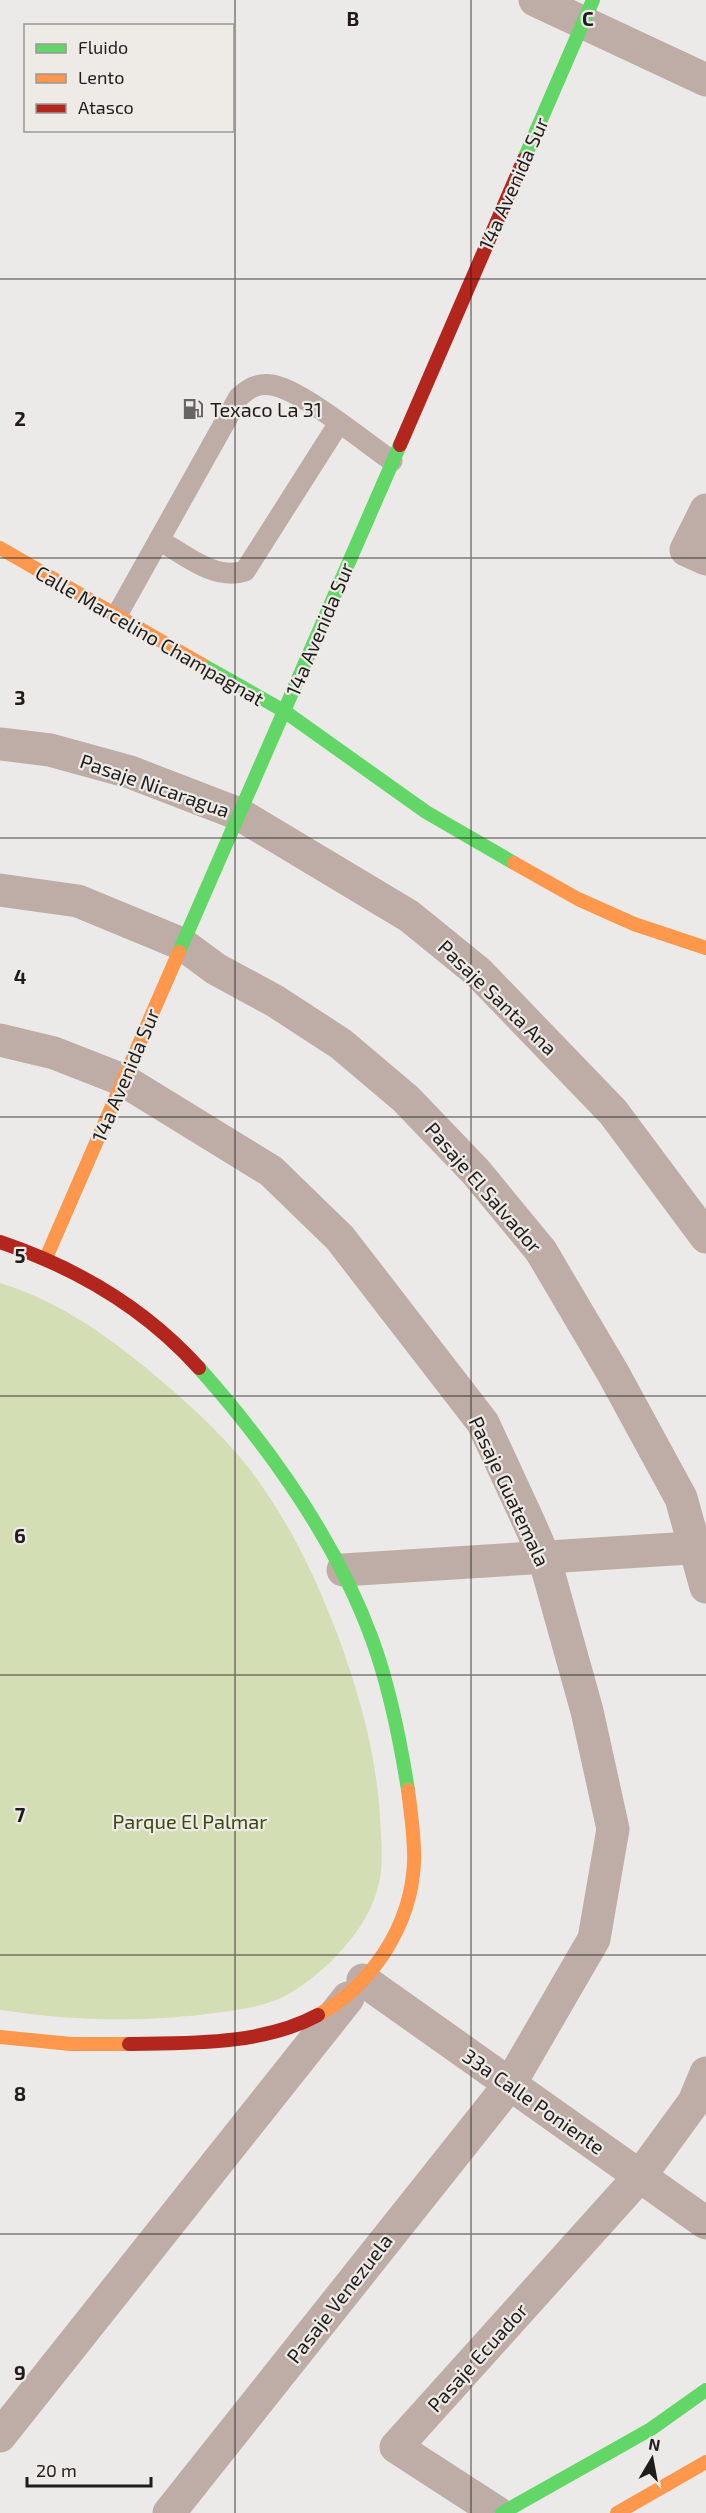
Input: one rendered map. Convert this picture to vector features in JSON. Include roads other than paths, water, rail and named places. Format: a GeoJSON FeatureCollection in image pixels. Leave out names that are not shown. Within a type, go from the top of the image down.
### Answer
{"type":"FeatureCollection","features":[{"type":"Feature","properties":{"kind":"street"},"geometry":{"type":"LineString","coordinates":[[535,0],[588,11],[706,80]]}},
{"type":"Feature","properties":{"kind":"street","name":"14a Avenida Sur"},"geometry":{"type":"LineString","coordinates":[[46,1258],[588,11]]}},
{"type":"Feature","properties":{"kind":"street"},"geometry":{"type":"LineString","coordinates":[[706,510],[686,550],[706,559]]}},
{"type":"Feature","properties":{"kind":"street","name":"Calle Marcelino Champagnat"},"geometry":{"type":"LineString","coordinates":[[0,548],[284,711],[436,818],[578,898],[634,924],[703,951]]}},
{"type":"Feature","properties":{"kind":"street","name":"Pasaje Nicaragua"},"geometry":{"type":"LineString","coordinates":[[0,744],[50,750],[130,772],[239,814]]}},
{"type":"Feature","properties":{"kind":"street","name":"Pasaje Santa Ana"},"geometry":{"type":"LineString","coordinates":[[239,814],[409,916],[478,972],[613,1112],[706,1237]]}},
{"type":"Feature","properties":{"kind":"street"},"geometry":{"type":"LineString","coordinates":[[0,890],[78,901],[182,944]]}},
{"type":"Feature","properties":{"kind":"street","name":"Pasaje El Salvador"},"geometry":{"type":"LineString","coordinates":[[182,944],[216,969],[275,1001],[341,1044],[406,1099],[476,1172],[541,1251],[613,1373],[681,1498],[701,1547],[706,1587]]}},
{"type":"Feature","properties":{"kind":"street","name":"Pasaje Guatemala"},"geometry":{"type":"LineString","coordinates":[[0,1040],[54,1053],[123,1080],[271,1171],[340,1238],[483,1423],[544,1557],[587,1711],[613,1829],[594,1939],[510,2084]]}},
{"type":"Feature","properties":{"kind":"street"},"geometry":{"type":"LineString","coordinates":[[0,1242],[71,1268],[108,1289],[143,1314],[175,1342],[204,1374],[270,1455],[306,1505],[343,1570],[363,1613],[394,1709],[404,1758],[415,1842],[414,1876],[406,1908],[393,1940],[374,1968],[358,1985],[0,2436]]}},
{"type":"Feature","properties":{"kind":"street"},"geometry":{"type":"LineString","coordinates":[[343,1570],[701,1547]]}},
{"type":"Feature","properties":{"kind":"street"},"geometry":{"type":"LineString","coordinates":[[0,2037],[85,2045],[147,2045],[240,2040],[271,2034],[300,2024],[328,2010],[358,1985]]}},
{"type":"Feature","properties":{"kind":"street","name":"33a Calle Poniente"},"geometry":{"type":"LineString","coordinates":[[358,1985],[510,2084],[706,2223]]}},
{"type":"Feature","properties":{"kind":"street"},"geometry":{"type":"LineString","coordinates":[[640,2176],[694,2102],[706,2073]]}},
{"type":"Feature","properties":{"kind":"street","name":"Pasaje Venezuela"},"geometry":{"type":"LineString","coordinates":[[169,2513],[510,2084]]}},
{"type":"Feature","properties":{"kind":"street","name":"Pasaje Ecuador"},"geometry":{"type":"LineString","coordinates":[[500,2513],[396,2447],[640,2176]]}},
{"type":"Feature","properties":{"kind":"street"},"geometry":{"type":"LineString","coordinates":[[500,2513],[651,2429],[706,2390]]}},
{"type":"Feature","properties":{"kind":"street"},"geometry":{"type":"LineString","coordinates":[[616,2513],[706,2462]]}},
{"type":"Feature","properties":{"kind":"lane"},"geometry":{"type":"LineString","coordinates":[[117,615],[239,397],[250,387],[271,385],[291,390],[392,462]]}},
{"type":"Feature","properties":{"kind":"lane"},"geometry":{"type":"LineString","coordinates":[[159,540],[218,573],[233,575],[245,571],[339,423]]}},
{"type":"Feature","properties":{"kind":"place","name":"Texaco La 31"},"geometry":{"type":"Point","coordinates":[193,409]}},
{"type":"Feature","properties":{"kind":"park label","name":"Parque El Palmar"},"geometry":{"type":"Point","coordinates":[190,1821]}}]}
